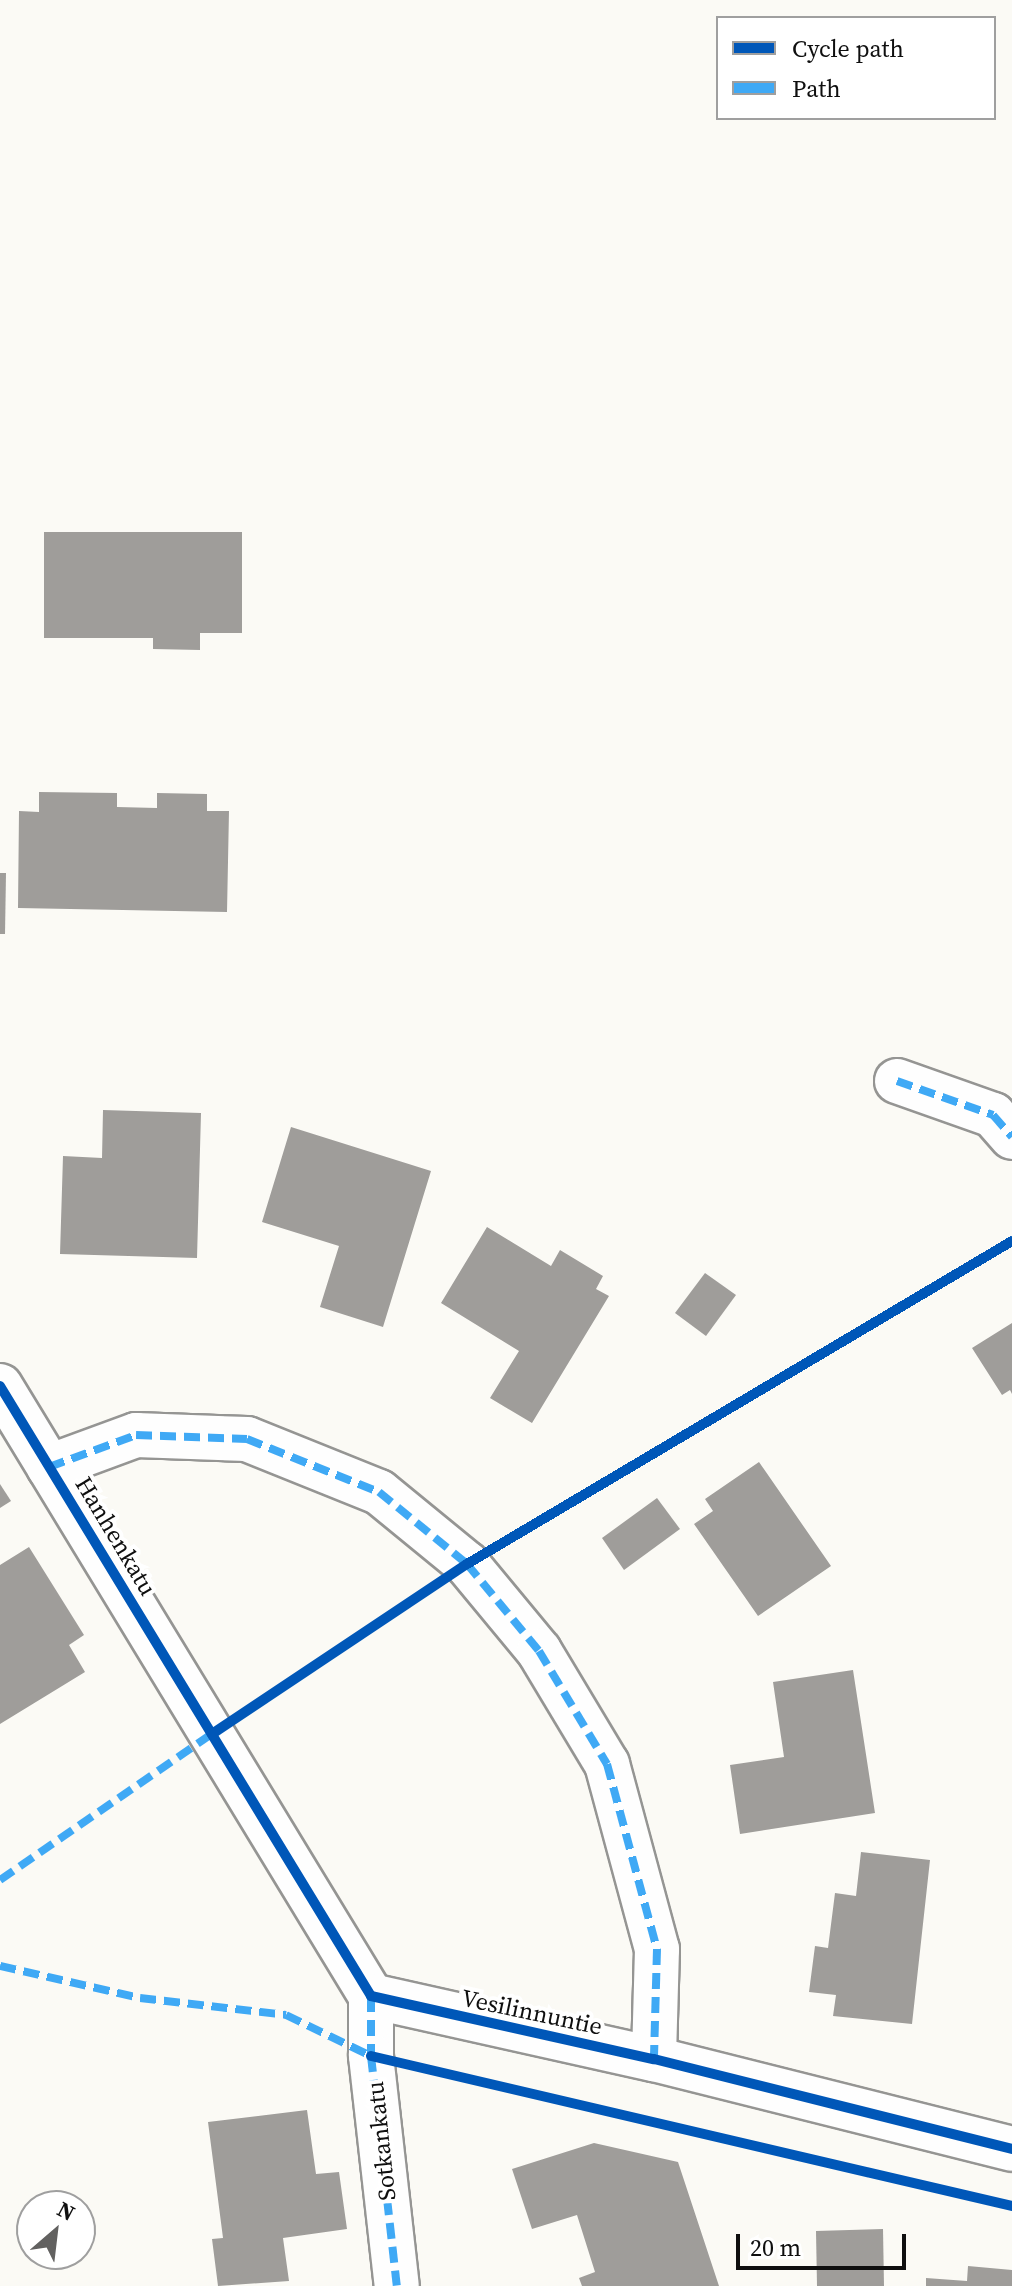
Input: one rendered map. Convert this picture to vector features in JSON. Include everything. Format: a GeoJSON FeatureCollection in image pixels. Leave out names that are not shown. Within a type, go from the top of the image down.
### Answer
{"type":"FeatureCollection","features":[{"type":"Feature","properties":{"kind":"street"},"geometry":{"type":"LineString","coordinates":[[897,1081],[993,1115],[1012,1137]]}},
{"type":"Feature","properties":{"kind":"street","name":"Hanhenkatu"},"geometry":{"type":"LineString","coordinates":[[0,1386],[371,1996]]}},
{"type":"Feature","properties":{"kind":"street"},"geometry":{"type":"LineString","coordinates":[[49,1467],[136,1435],[247,1439],[379,1492],[467,1564],[539,1651],[607,1764],[657,1949],[654,2059]]}},
{"type":"Feature","properties":{"kind":"street","name":"Vesilinnuntie"},"geometry":{"type":"LineString","coordinates":[[371,1996],[654,2059],[1012,2149]]}},
{"type":"Feature","properties":{"kind":"street","name":"Sotkankatu"},"geometry":{"type":"LineString","coordinates":[[371,1996],[371,2056],[397,2286]]}},
{"type":"Feature","properties":{"kind":"building"},"geometry":{"type":"Polygon","coordinates":[[[44,532],[242,532],[242,633],[200,633],[200,650],[153,649],[153,638],[44,638],[44,532]]]}},
{"type":"Feature","properties":{"kind":"building"},"geometry":{"type":"Polygon","coordinates":[[[39,792],[117,793],[117,807],[157,808],[157,793],[207,794],[207,811],[229,811],[227,912],[18,908],[19,811],[39,812],[39,792]]]}},
{"type":"Feature","properties":{"kind":"building"},"geometry":{"type":"Polygon","coordinates":[[[0,873],[6,873],[5,934],[0,934],[0,873]]]}},
{"type":"Feature","properties":{"kind":"building"},"geometry":{"type":"Polygon","coordinates":[[[103,1110],[201,1113],[197,1258],[60,1254],[63,1156],[102,1158],[103,1110]]]}},
{"type":"Feature","properties":{"kind":"building"},"geometry":{"type":"Polygon","coordinates":[[[291,1127],[431,1171],[383,1327],[320,1307],[339,1246],[262,1222],[291,1127]]]}},
{"type":"Feature","properties":{"kind":"building"},"geometry":{"type":"Polygon","coordinates":[[[487,1227],[551,1266],[560,1250],[603,1276],[596,1289],[609,1296],[532,1423],[490,1398],[519,1351],[441,1303],[487,1227]]]}},
{"type":"Feature","properties":{"kind":"building"},"geometry":{"type":"Polygon","coordinates":[[[705,1273],[736,1295],[706,1336],[675,1313],[705,1273]]]}},
{"type":"Feature","properties":{"kind":"building"},"geometry":{"type":"Polygon","coordinates":[[[1012,1323],[1012,1394],[1010,1390],[1002,1395],[972,1348],[1012,1323]]]}},
{"type":"Feature","properties":{"kind":"building"},"geometry":{"type":"Polygon","coordinates":[[[759,1462],[831,1566],[758,1616],[694,1524],[713,1511],[705,1499],[759,1462]]]}},
{"type":"Feature","properties":{"kind":"building"},"geometry":{"type":"Polygon","coordinates":[[[0,1484],[11,1501],[0,1508],[0,1484]]]}},
{"type":"Feature","properties":{"kind":"building"},"geometry":{"type":"Polygon","coordinates":[[[657,1498],[680,1529],[624,1570],[602,1538],[657,1498]]]}},
{"type":"Feature","properties":{"kind":"building"},"geometry":{"type":"Polygon","coordinates":[[[29,1547],[84,1635],[69,1645],[85,1672],[0,1724],[0,1565],[29,1547]]]}},
{"type":"Feature","properties":{"kind":"building"},"geometry":{"type":"Polygon","coordinates":[[[853,1670],[875,1813],[740,1834],[730,1765],[784,1757],[773,1682],[853,1670]]]}},
{"type":"Feature","properties":{"kind":"building"},"geometry":{"type":"Polygon","coordinates":[[[861,1852],[930,1860],[912,2024],[833,2016],[836,1995],[809,1992],[815,1946],[828,1948],[835,1893],[856,1896],[861,1852]]]}},
{"type":"Feature","properties":{"kind":"building"},"geometry":{"type":"Polygon","coordinates":[[[307,2110],[316,2174],[339,2172],[347,2229],[283,2238],[289,2281],[218,2286],[212,2239],[223,2238],[208,2122],[307,2110]]]}},
{"type":"Feature","properties":{"kind":"building"},"geometry":{"type":"Polygon","coordinates":[[[594,2143],[678,2162],[719,2286],[582,2286],[579,2278],[595,2272],[577,2215],[532,2229],[512,2169],[594,2143]]]}},
{"type":"Feature","properties":{"kind":"building"},"geometry":{"type":"Polygon","coordinates":[[[883,2229],[884,2286],[817,2286],[816,2231],[883,2229]]]}},
{"type":"Feature","properties":{"kind":"building"},"geometry":{"type":"Polygon","coordinates":[[[968,2266],[1012,2270],[1012,2286],[926,2286],[926,2278],[967,2281],[968,2266]]]}},
{"type":"Feature","properties":{"kind":"marked path"},"geometry":{"type":"LineString","coordinates":[[897,1081],[993,1115],[1012,1137]]}},
{"type":"Feature","properties":{"kind":"marked path"},"geometry":{"type":"LineString","coordinates":[[49,1467],[136,1435],[247,1439],[379,1492],[467,1564],[539,1651],[607,1764],[657,1949],[654,2059]]}},
{"type":"Feature","properties":{"kind":"marked path"},"geometry":{"type":"LineString","coordinates":[[0,1880],[212,1734]]}},
{"type":"Feature","properties":{"kind":"marked path"},"geometry":{"type":"LineString","coordinates":[[0,1966],[140,1998],[286,2015],[371,2056]]}},
{"type":"Feature","properties":{"kind":"marked path"},"geometry":{"type":"LineString","coordinates":[[371,1996],[371,2056],[397,2286]]}},
{"type":"Feature","properties":{"kind":"cycle path"},"geometry":{"type":"LineString","coordinates":[[212,1734],[467,1564],[1012,1241]]}},
{"type":"Feature","properties":{"kind":"cycle path"},"geometry":{"type":"LineString","coordinates":[[0,1386],[371,1996],[654,2059],[1012,2149]]}},
{"type":"Feature","properties":{"kind":"cycle path"},"geometry":{"type":"LineString","coordinates":[[371,2056],[1012,2206]]}}]}
